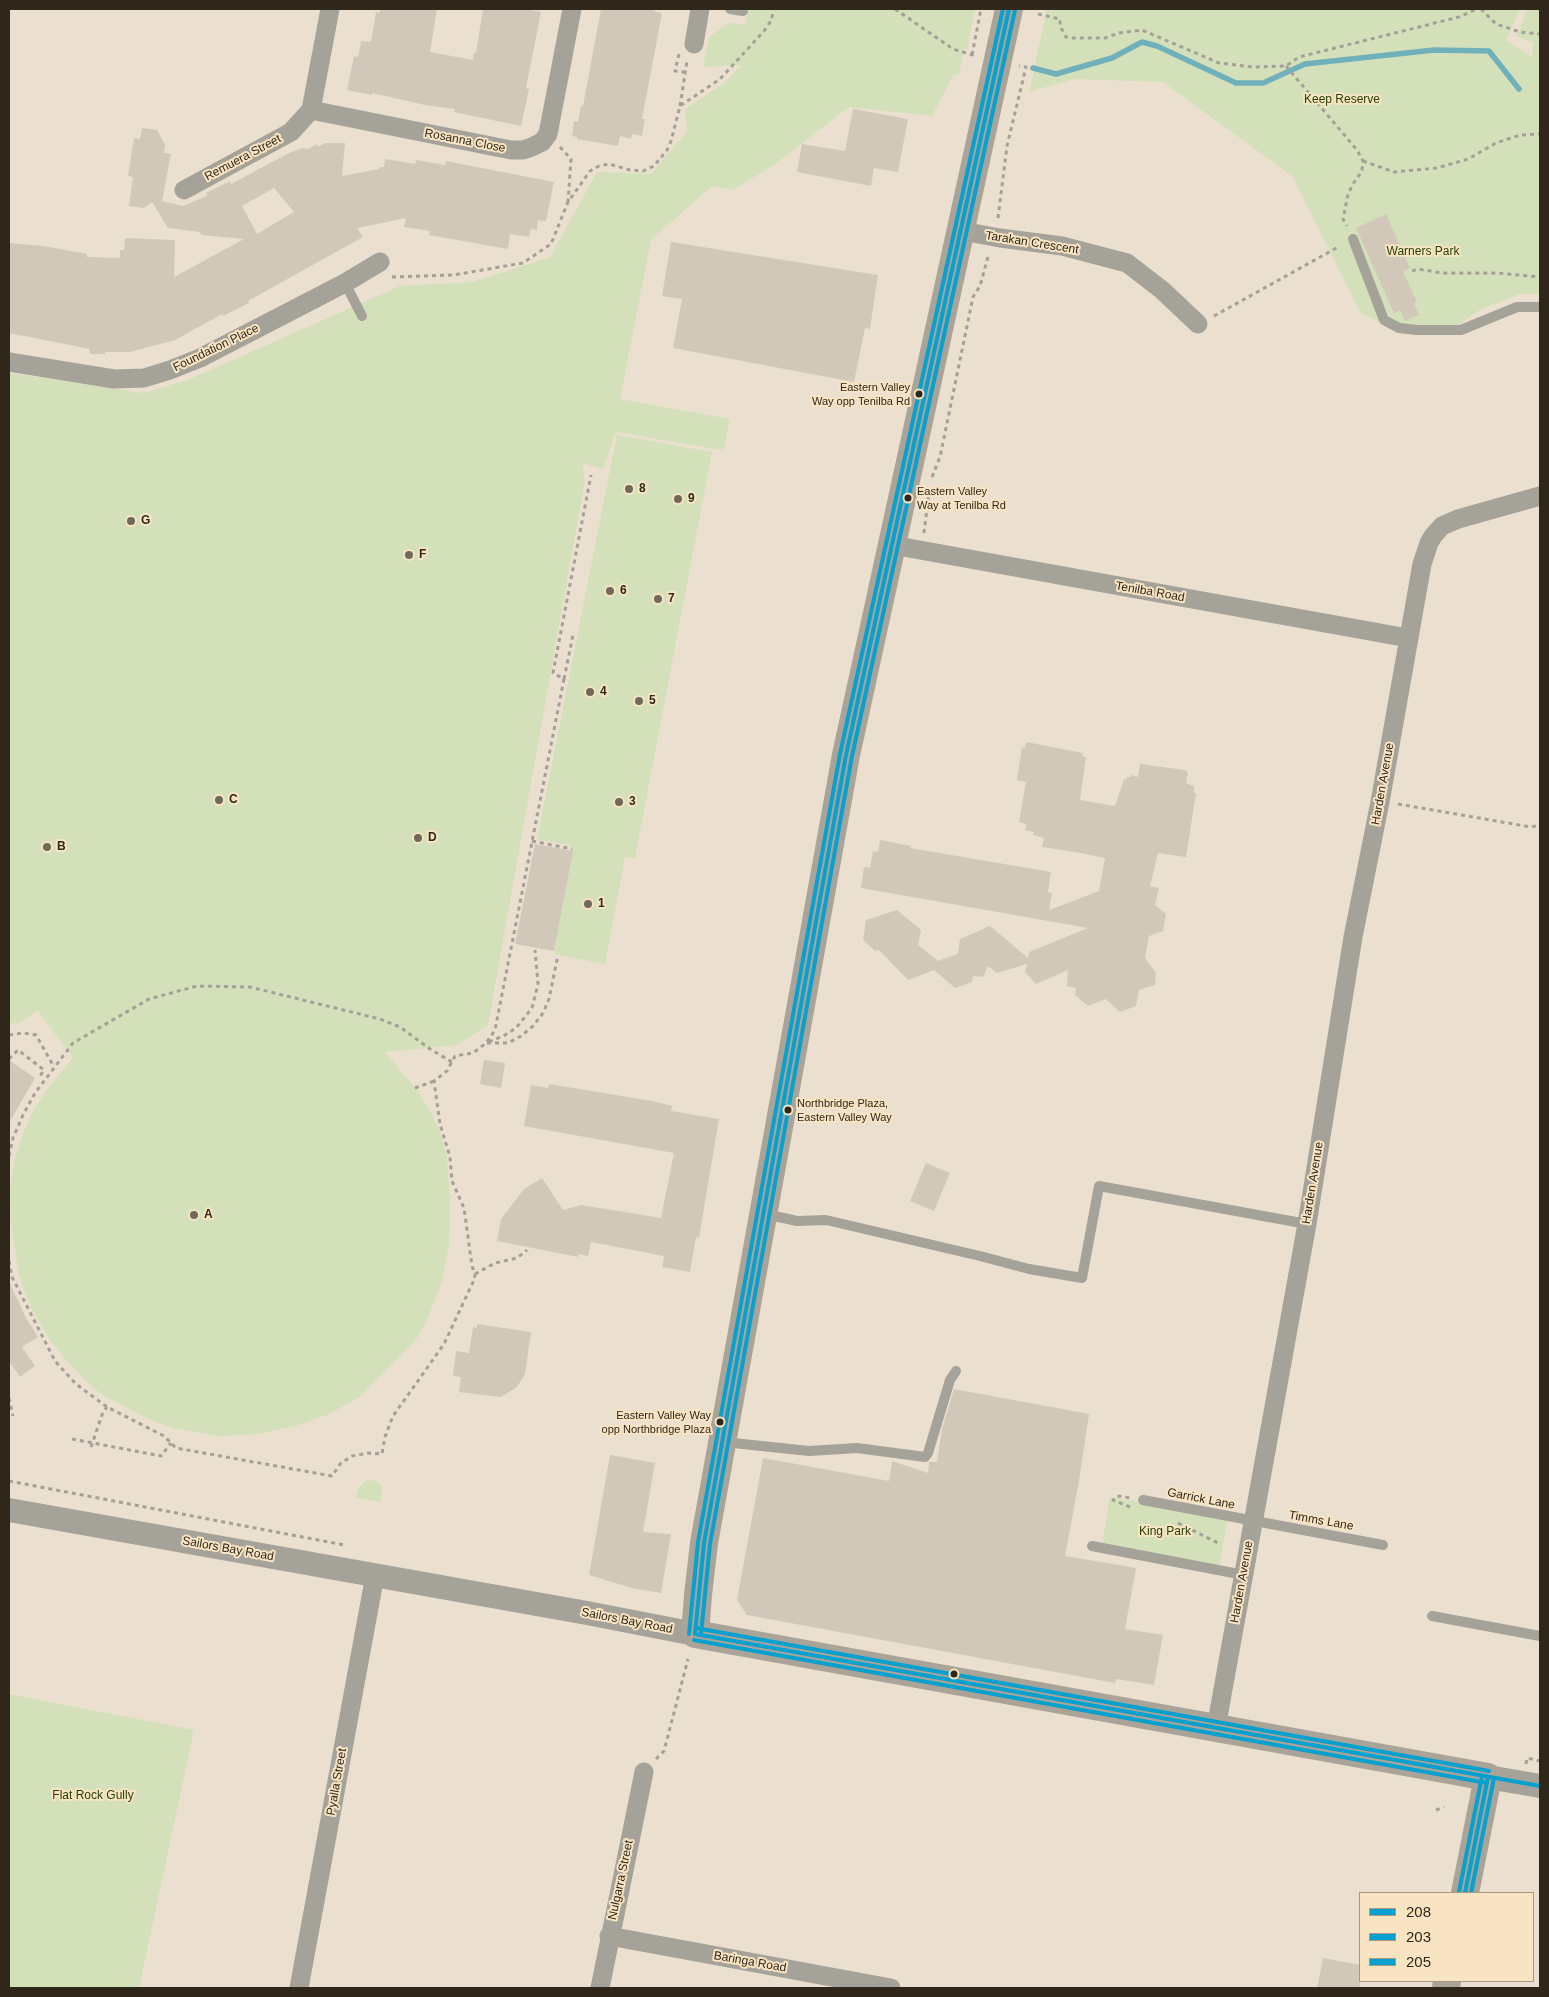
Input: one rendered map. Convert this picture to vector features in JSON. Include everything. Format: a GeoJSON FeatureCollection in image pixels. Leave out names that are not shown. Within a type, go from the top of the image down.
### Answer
{"type":"FeatureCollection","features":[{"type":"Feature","properties":{"kind":"main road"},"geometry":{"type":"LineString","coordinates":[[692,1647],[704,1542],[846,755],[1009,9]]}},
{"type":"Feature","properties":{"kind":"main road","name":"Sailors Bay Road"},"geometry":{"type":"LineString","coordinates":[[692,1647],[1216,1728],[1488,1777]]}},
{"type":"Feature","properties":{"kind":"main road"},"geometry":{"type":"LineString","coordinates":[[1464,1892],[1488,1777]]}},
{"type":"Feature","properties":{"kind":"street"},"geometry":{"type":"LineString","coordinates":[[311,110],[330,9]]}},
{"type":"Feature","properties":{"kind":"street"},"geometry":{"type":"LineString","coordinates":[[548,134],[572,9]]}},
{"type":"Feature","properties":{"kind":"street"},"geometry":{"type":"LineString","coordinates":[[694,44],[700,9]]}},
{"type":"Feature","properties":{"kind":"street","name":"Rosanna Close"},"geometry":{"type":"LineString","coordinates":[[311,110],[511,150],[523,150],[532,147],[542,142],[548,134]]}},
{"type":"Feature","properties":{"kind":"street","name":"Remuera Street"},"geometry":{"type":"LineString","coordinates":[[184,190],[291,132],[311,110]]}},
{"type":"Feature","properties":{"kind":"street","name":"Tarakan Crescent"},"geometry":{"type":"LineString","coordinates":[[962,231],[1062,246],[1127,263],[1162,290],[1198,324]]}},
{"type":"Feature","properties":{"kind":"street","name":"Foundation Place"},"geometry":{"type":"LineString","coordinates":[[9,362],[114,379],[144,378],[200,358],[345,283],[384,270]]}},
{"type":"Feature","properties":{"kind":"street","name":"Harden Avenue"},"geometry":{"type":"LineString","coordinates":[[1216,1728],[1307,1224],[1352,937],[1380,802],[1408,638],[1426,552],[1438,530],[1458,519],[1540,496]]}},
{"type":"Feature","properties":{"kind":"street","name":"Tenilba Road"},"geometry":{"type":"LineString","coordinates":[[892,545],[1408,638]]}},
{"type":"Feature","properties":{"kind":"street","name":"Sailors Bay Road"},"geometry":{"type":"LineString","coordinates":[[9,1510],[587,1613],[692,1647]]}},
{"type":"Feature","properties":{"kind":"street","name":"Pyalla Street"},"geometry":{"type":"LineString","coordinates":[[299,1988],[375,1575]]}},
{"type":"Feature","properties":{"kind":"street","name":"Nulgarra Street"},"geometry":{"type":"LineString","coordinates":[[600,1988],[609,1936],[644,1772]]}},
{"type":"Feature","properties":{"kind":"street","name":"Sailors Bay Road"},"geometry":{"type":"LineString","coordinates":[[1488,1777],[1540,1786]]}},
{"type":"Feature","properties":{"kind":"street","name":"Baringa Road"},"geometry":{"type":"LineString","coordinates":[[609,1936],[891,1988]]}},
{"type":"Feature","properties":{"kind":"lane"},"geometry":{"type":"LineString","coordinates":[[730,9],[743,11]]}},
{"type":"Feature","properties":{"kind":"lane"},"geometry":{"type":"LineString","coordinates":[[1352,240],[1384,320],[1399,328],[1461,330],[1517,307],[1540,308]]}},
{"type":"Feature","properties":{"kind":"lane"},"geometry":{"type":"LineString","coordinates":[[345,283],[362,316]]}},
{"type":"Feature","properties":{"kind":"lane"},"geometry":{"type":"LineString","coordinates":[[764,1214],[797,1221],[826,1220],[1029,1269],[1082,1278],[1099,1186],[1307,1224]]}},
{"type":"Feature","properties":{"kind":"lane"},"geometry":{"type":"LineString","coordinates":[[722,1442],[809,1451],[857,1448],[925,1456],[928,1453],[950,1380],[956,1371]]}},
{"type":"Feature","properties":{"kind":"lane","name":"Garrick Lane"},"geometry":{"type":"LineString","coordinates":[[1143,1500],[1254,1522]]}},
{"type":"Feature","properties":{"kind":"lane","name":"Timms Lane"},"geometry":{"type":"LineString","coordinates":[[1254,1522],[1383,1545]]}},
{"type":"Feature","properties":{"kind":"lane"},"geometry":{"type":"LineString","coordinates":[[1092,1546],[1244,1575]]}},
{"type":"Feature","properties":{"kind":"lane"},"geometry":{"type":"LineString","coordinates":[[1432,1616],[1540,1636]]}},
{"type":"Feature","properties":{"kind":"path"},"geometry":{"type":"LineString","coordinates":[[680,106],[720,79],[764,31],[771,21],[774,9]]}},
{"type":"Feature","properties":{"kind":"path"},"geometry":{"type":"LineString","coordinates":[[895,9],[953,49],[972,55],[980,9]]}},
{"type":"Feature","properties":{"kind":"path"},"geometry":{"type":"LineString","coordinates":[[1038,14],[1060,18],[1060,26],[1066,37],[1105,38],[1119,33],[1142,30],[1219,63],[1253,68],[1286,66],[1299,57],[1458,17],[1479,9],[1496,24],[1520,32],[1540,34]]}},
{"type":"Feature","properties":{"kind":"path"},"geometry":{"type":"LineString","coordinates":[[384,270],[453,275],[523,263],[551,244],[568,202],[590,171],[599,166],[609,164],[630,170],[643,171],[654,166],[667,150],[680,106],[686,61],[694,44]]}},
{"type":"Feature","properties":{"kind":"path"},"geometry":{"type":"LineString","coordinates":[[1198,324],[1322,254],[1352,240],[1343,219],[1348,194],[1352,184],[1362,170],[1363,161],[1357,150],[1286,66]]}},
{"type":"Feature","properties":{"kind":"path"},"geometry":{"type":"LineString","coordinates":[[930,482],[940,457],[973,296],[980,286],[1001,208],[1007,146],[1026,67]]}},
{"type":"Feature","properties":{"kind":"path"},"geometry":{"type":"LineString","coordinates":[[548,134],[571,159],[568,202]]}},
{"type":"Feature","properties":{"kind":"path"},"geometry":{"type":"LineString","coordinates":[[1363,161],[1394,172],[1437,168],[1468,159],[1496,143],[1520,135],[1540,134]]}},
{"type":"Feature","properties":{"kind":"path"},"geometry":{"type":"LineString","coordinates":[[1412,271],[1418,269],[1442,273],[1497,273],[1540,277]]}},
{"type":"Feature","properties":{"kind":"path"},"geometry":{"type":"LineString","coordinates":[[564,679],[553,673],[590,476]]}},
{"type":"Feature","properties":{"kind":"path"},"geometry":{"type":"LineString","coordinates":[[921,551],[930,490]]}},
{"type":"Feature","properties":{"kind":"path"},"geometry":{"type":"LineString","coordinates":[[486,1043],[496,1030],[532,836],[536,832],[573,635]]}},
{"type":"Feature","properties":{"kind":"path"},"geometry":{"type":"LineString","coordinates":[[1380,802],[1531,827],[1540,825]]}},
{"type":"Feature","properties":{"kind":"path"},"geometry":{"type":"LineString","coordinates":[[532,841],[572,849]]}},
{"type":"Feature","properties":{"kind":"path"},"geometry":{"type":"LineString","coordinates":[[415,1088],[434,1081],[447,1070],[455,1056],[473,1053],[486,1043],[516,1028],[532,1008],[538,984],[535,950]]}},
{"type":"Feature","properties":{"kind":"path"},"geometry":{"type":"LineString","coordinates":[[486,1043],[508,1043],[521,1036],[533,1026],[543,1013],[549,999],[558,955]]}},
{"type":"Feature","properties":{"kind":"path"},"geometry":{"type":"LineString","coordinates":[[9,1156],[13,1138],[22,1115],[35,1093],[73,1043],[149,999],[196,986],[250,986],[380,1019],[400,1026],[452,1062]]}},
{"type":"Feature","properties":{"kind":"path"},"geometry":{"type":"LineString","coordinates":[[9,1036],[23,1033],[36,1035],[54,1067]]}},
{"type":"Feature","properties":{"kind":"path"},"geometry":{"type":"LineString","coordinates":[[9,1060],[18,1050],[44,1070],[40,1076]]}},
{"type":"Feature","properties":{"kind":"path"},"geometry":{"type":"LineString","coordinates":[[9,1261],[12,1277],[50,1354],[76,1384],[107,1407],[164,1436],[176,1448],[332,1476],[341,1463],[352,1456],[368,1453],[382,1454],[385,1436],[393,1416],[444,1344],[474,1280],[475,1274],[472,1266],[464,1208],[452,1181],[450,1157],[440,1124],[434,1081]]}},
{"type":"Feature","properties":{"kind":"path"},"geometry":{"type":"LineString","coordinates":[[475,1274],[495,1263],[517,1258],[527,1250]]}},
{"type":"Feature","properties":{"kind":"path"},"geometry":{"type":"LineString","coordinates":[[9,1398],[13,1416]]}},
{"type":"Feature","properties":{"kind":"path"},"geometry":{"type":"LineString","coordinates":[[91,1447],[107,1407]]}},
{"type":"Feature","properties":{"kind":"path"},"geometry":{"type":"LineString","coordinates":[[72,1440],[161,1456],[171,1443]]}},
{"type":"Feature","properties":{"kind":"path","name":"Sailors Bay Road"},"geometry":{"type":"LineString","coordinates":[[9,1481],[344,1546]]}},
{"type":"Feature","properties":{"kind":"path"},"geometry":{"type":"LineString","coordinates":[[644,1772],[664,1751],[692,1647]]}},
{"type":"Feature","properties":{"kind":"path"},"geometry":{"type":"LineString","coordinates":[[1526,1764],[1526,1758],[1540,1761]]}},
{"type":"Feature","properties":{"kind":"path"},"geometry":{"type":"LineString","coordinates":[[1436,1810],[1444,1807]]}},
{"type":"Feature","properties":{"kind":"green space"},"geometry":{"type":"Polygon","coordinates":[[[748,9],[975,9],[967,49],[964,49],[959,75],[954,74],[932,116],[849,107],[775,164],[733,190],[712,186],[651,240],[620,399],[730,419],[724,448],[720,450],[616,432],[603,469],[582,463],[585,480],[488,1025],[457,1045],[385,1052],[419,1093],[431,1112],[440,1132],[447,1158],[450,1201],[449,1245],[442,1281],[426,1323],[415,1341],[360,1397],[327,1415],[295,1426],[260,1434],[217,1436],[173,1428],[144,1417],[101,1394],[64,1358],[48,1337],[31,1308],[19,1275],[11,1224],[10,1190],[14,1163],[21,1139],[32,1112],[49,1087],[73,1058],[38,1011],[21,1022],[9,1024],[9,373],[144,393],[190,379],[400,286],[472,282],[550,257],[597,172],[651,174],[687,131],[685,109],[724,83],[741,65],[703,67],[709,37],[730,22],[745,25],[748,9]]]}},
{"type":"Feature","properties":{"kind":"green space","name":"Keep Reserve"},"geometry":{"type":"Polygon","coordinates":[[[1047,9],[1520,9],[1506,40],[1532,57],[1533,43],[1517,36],[1527,9],[1540,9],[1540,294],[1519,294],[1476,312],[1445,335],[1390,328],[1360,312],[1293,177],[1163,82],[1074,79],[1029,92],[1047,9]]]}},
{"type":"Feature","properties":{"kind":"green space"},"geometry":{"type":"Polygon","coordinates":[[[617,435],[712,452],[635,858],[625,857],[605,964],[554,954],[572,846],[537,839],[617,435]]]}},
{"type":"Feature","properties":{"kind":"green space"},"geometry":{"type":"Polygon","coordinates":[[[367,1480],[377,1481],[381,1485],[380,1502],[356,1498],[359,1487],[367,1480]]]}},
{"type":"Feature","properties":{"kind":"green space","name":"King Park"},"geometry":{"type":"Polygon","coordinates":[[[1110,1497],[1228,1518],[1219,1566],[1102,1545],[1110,1497]]]}},
{"type":"Feature","properties":{"kind":"green space","name":"Flat Rock Gully"},"geometry":{"type":"Polygon","coordinates":[[[9,1694],[194,1730],[139,1988],[9,1988],[9,1694]]]}},
{"type":"Feature","properties":{"kind":"building"},"geometry":{"type":"Polygon","coordinates":[[[380,9],[437,9],[430,52],[473,60],[474,53],[476,53],[483,9],[524,9],[541,12],[526,88],[529,89],[521,126],[454,112],[455,109],[347,90],[354,56],[358,57],[361,41],[371,42],[376,12],[380,13],[380,9]]]}},
{"type":"Feature","properties":{"kind":"building"},"geometry":{"type":"Polygon","coordinates":[[[601,9],[654,9],[654,11],[662,13],[642,119],[645,119],[642,136],[632,134],[631,139],[620,136],[618,146],[577,139],[577,137],[572,136],[574,121],[578,122],[581,106],[583,106],[601,9]]]}},
{"type":"Feature","properties":{"kind":"building"},"geometry":{"type":"Polygon","coordinates":[[[853,109],[908,119],[898,172],[874,168],[871,186],[797,172],[802,144],[845,151],[853,109]]]}},
{"type":"Feature","properties":{"kind":"building"},"geometry":{"type":"Polygon","coordinates":[[[142,128],[157,130],[165,145],[164,153],[171,154],[162,201],[183,206],[207,196],[206,193],[230,181],[231,184],[289,153],[302,148],[308,149],[317,144],[318,147],[325,143],[345,143],[342,176],[379,169],[384,167],[385,159],[415,164],[416,160],[445,165],[446,161],[554,182],[546,221],[538,220],[537,230],[531,229],[529,237],[510,234],[508,249],[429,235],[430,231],[404,227],[406,218],[357,228],[363,237],[248,301],[249,303],[223,316],[222,314],[175,340],[130,352],[90,354],[90,349],[9,333],[9,243],[44,246],[87,254],[87,257],[120,258],[120,250],[124,250],[125,238],[175,240],[174,277],[244,239],[201,235],[200,232],[168,228],[152,202],[144,208],[129,206],[133,177],[128,176],[134,138],[140,139],[142,128]],[[274,188],[242,206],[257,234],[294,212],[274,188]]]}},
{"type":"Feature","properties":{"kind":"building"},"geometry":{"type":"Polygon","coordinates":[[[1386,214],[1410,268],[1403,272],[1417,302],[1414,304],[1419,315],[1405,321],[1400,310],[1394,313],[1356,228],[1386,214]]]}},
{"type":"Feature","properties":{"kind":"building"},"geometry":{"type":"Polygon","coordinates":[[[671,242],[878,275],[870,329],[865,328],[854,382],[673,348],[682,299],[662,296],[671,242]]]}},
{"type":"Feature","properties":{"kind":"building"},"geometry":{"type":"Polygon","coordinates":[[[1026,742],[1083,753],[1082,756],[1086,757],[1080,800],[1115,806],[1124,779],[1126,780],[1131,775],[1138,777],[1140,764],[1185,770],[1188,773],[1186,783],[1194,786],[1194,793],[1196,793],[1186,857],[1158,853],[1150,886],[1159,888],[1155,905],[1166,914],[1163,931],[1149,936],[1145,958],[1156,973],[1155,985],[1139,990],[1136,1006],[1120,1012],[1106,999],[1088,1006],[1075,995],[1076,988],[1067,986],[1068,970],[1036,984],[1025,972],[1027,964],[997,973],[988,966],[983,977],[973,976],[972,982],[955,988],[934,970],[908,980],[879,950],[875,951],[863,940],[866,920],[897,910],[921,930],[918,945],[938,961],[958,954],[960,939],[990,926],[1028,958],[1029,952],[1088,928],[861,888],[864,867],[870,868],[873,851],[878,852],[880,840],[911,846],[910,848],[1051,872],[1048,892],[1052,893],[1049,910],[1099,891],[1105,858],[1042,847],[1044,838],[1033,835],[1034,832],[1025,830],[1026,824],[1019,822],[1026,782],[1017,780],[1022,747],[1025,748],[1026,742]]]}},
{"type":"Feature","properties":{"kind":"building"},"geometry":{"type":"Polygon","coordinates":[[[535,844],[573,851],[554,951],[515,944],[535,844]]]}},
{"type":"Feature","properties":{"kind":"building"},"geometry":{"type":"Polygon","coordinates":[[[9,1060],[35,1078],[9,1123],[9,1060]]]}},
{"type":"Feature","properties":{"kind":"building"},"geometry":{"type":"Polygon","coordinates":[[[484,1060],[505,1063],[501,1088],[480,1084],[484,1060]]]}},
{"type":"Feature","properties":{"kind":"building"},"geometry":{"type":"Polygon","coordinates":[[[549,1084],[652,1101],[672,1106],[671,1111],[719,1119],[699,1238],[696,1237],[690,1272],[662,1267],[664,1256],[591,1242],[588,1256],[578,1254],[578,1257],[497,1241],[501,1219],[524,1189],[542,1178],[563,1210],[581,1205],[661,1218],[674,1153],[524,1126],[531,1085],[548,1088],[549,1084]]]}},
{"type":"Feature","properties":{"kind":"building"},"geometry":{"type":"Polygon","coordinates":[[[926,1163],[950,1173],[934,1211],[910,1201],[926,1163]]]}},
{"type":"Feature","properties":{"kind":"building"},"geometry":{"type":"Polygon","coordinates":[[[9,1281],[26,1318],[38,1337],[22,1347],[35,1366],[20,1377],[9,1361],[9,1281]]]}},
{"type":"Feature","properties":{"kind":"building"},"geometry":{"type":"Polygon","coordinates":[[[477,1324],[531,1332],[525,1374],[517,1387],[501,1397],[459,1392],[461,1377],[453,1376],[456,1351],[469,1353],[473,1327],[477,1328],[477,1324]]]}},
{"type":"Feature","properties":{"kind":"building"},"geometry":{"type":"Polygon","coordinates":[[[954,1389],[1089,1414],[1065,1556],[1136,1568],[1125,1629],[1163,1635],[1154,1685],[1116,1679],[1115,1683],[747,1615],[737,1600],[763,1458],[889,1481],[892,1461],[928,1473],[929,1462],[937,1462],[942,1429],[954,1389]]]}},
{"type":"Feature","properties":{"kind":"building"},"geometry":{"type":"Polygon","coordinates":[[[610,1455],[655,1463],[643,1532],[671,1534],[661,1593],[632,1588],[589,1575],[610,1455]]]}},
{"type":"Feature","properties":{"kind":"building"},"geometry":{"type":"Polygon","coordinates":[[[1323,1958],[1359,1965],[1360,1988],[1317,1988],[1323,1958]]]}},
{"type":"Feature","properties":{"kind":"waterway"},"geometry":{"type":"LineString","coordinates":[[1033,68],[1056,74],[1112,58],[1142,42],[1157,46],[1236,83],[1263,83],[1305,64],[1434,50],[1489,51],[1519,89]]}},
{"type":"Feature","properties":{"kind":"transit line","name":"205"},"geometry":{"type":"LineString","coordinates":[[689,1634],[698,1542],[840,754],[1003,9]]}},
{"type":"Feature","properties":{"kind":"transit line","name":"208"},"geometry":{"type":"LineString","coordinates":[[695,1634],[704,1543],[846,755],[1009,9]]}},
{"type":"Feature","properties":{"kind":"transit line","name":"203"},"geometry":{"type":"LineString","coordinates":[[701,1634],[710,1544],[852,756],[1015,10]]}},
{"type":"Feature","properties":{"kind":"transit line","name":"205"},"geometry":{"type":"LineString","coordinates":[[696,1628],[1489,1771]]}},
{"type":"Feature","properties":{"kind":"transit line","name":"208"},"geometry":{"type":"LineString","coordinates":[[695,1634],[1540,1786]]}},
{"type":"Feature","properties":{"kind":"transit line","name":"203"},"geometry":{"type":"LineString","coordinates":[[694,1640],[1487,1783]]}},
{"type":"Feature","properties":{"kind":"transit line","name":"205"},"geometry":{"type":"LineString","coordinates":[[1459,1892],[1482,1776]]}},
{"type":"Feature","properties":{"kind":"transit line","name":"208"},"geometry":{"type":"LineString","coordinates":[[1465,1892],[1488,1777]]}},
{"type":"Feature","properties":{"kind":"transit line","name":"203"},"geometry":{"type":"LineString","coordinates":[[1471,1892],[1494,1778]]}},
{"type":"Feature","properties":{"kind":"place","name":"Eastern Valley Way opp Tenilba Rd"},"geometry":{"type":"Point","coordinates":[919,394]}},
{"type":"Feature","properties":{"kind":"place","name":"8"},"geometry":{"type":"Point","coordinates":[629,489]}},
{"type":"Feature","properties":{"kind":"place","name":"Eastern Valley Way at Tenilba Rd"},"geometry":{"type":"Point","coordinates":[908,498]}},
{"type":"Feature","properties":{"kind":"place","name":"9"},"geometry":{"type":"Point","coordinates":[678,499]}},
{"type":"Feature","properties":{"kind":"place","name":"G"},"geometry":{"type":"Point","coordinates":[131,521]}},
{"type":"Feature","properties":{"kind":"place","name":"F"},"geometry":{"type":"Point","coordinates":[409,555]}},
{"type":"Feature","properties":{"kind":"place","name":"6"},"geometry":{"type":"Point","coordinates":[610,591]}},
{"type":"Feature","properties":{"kind":"place","name":"7"},"geometry":{"type":"Point","coordinates":[658,599]}},
{"type":"Feature","properties":{"kind":"place","name":"4"},"geometry":{"type":"Point","coordinates":[590,692]}},
{"type":"Feature","properties":{"kind":"place","name":"5"},"geometry":{"type":"Point","coordinates":[639,701]}},
{"type":"Feature","properties":{"kind":"place","name":"C"},"geometry":{"type":"Point","coordinates":[219,800]}},
{"type":"Feature","properties":{"kind":"place","name":"3"},"geometry":{"type":"Point","coordinates":[619,802]}},
{"type":"Feature","properties":{"kind":"place","name":"D"},"geometry":{"type":"Point","coordinates":[418,838]}},
{"type":"Feature","properties":{"kind":"place","name":"B"},"geometry":{"type":"Point","coordinates":[47,847]}},
{"type":"Feature","properties":{"kind":"place","name":"1"},"geometry":{"type":"Point","coordinates":[588,904]}},
{"type":"Feature","properties":{"kind":"place","name":"Northbridge Plaza, Eastern Valley Way"},"geometry":{"type":"Point","coordinates":[788,1110]}},
{"type":"Feature","properties":{"kind":"place","name":"A"},"geometry":{"type":"Point","coordinates":[194,1215]}},
{"type":"Feature","properties":{"kind":"place","name":"Eastern Valley Way opp Northbridge Plaza"},"geometry":{"type":"Point","coordinates":[720,1422]}},
{"type":"Feature","properties":{"kind":"park label","name":"Warners Park"},"geometry":{"type":"Point","coordinates":[1423,252]}}]}
